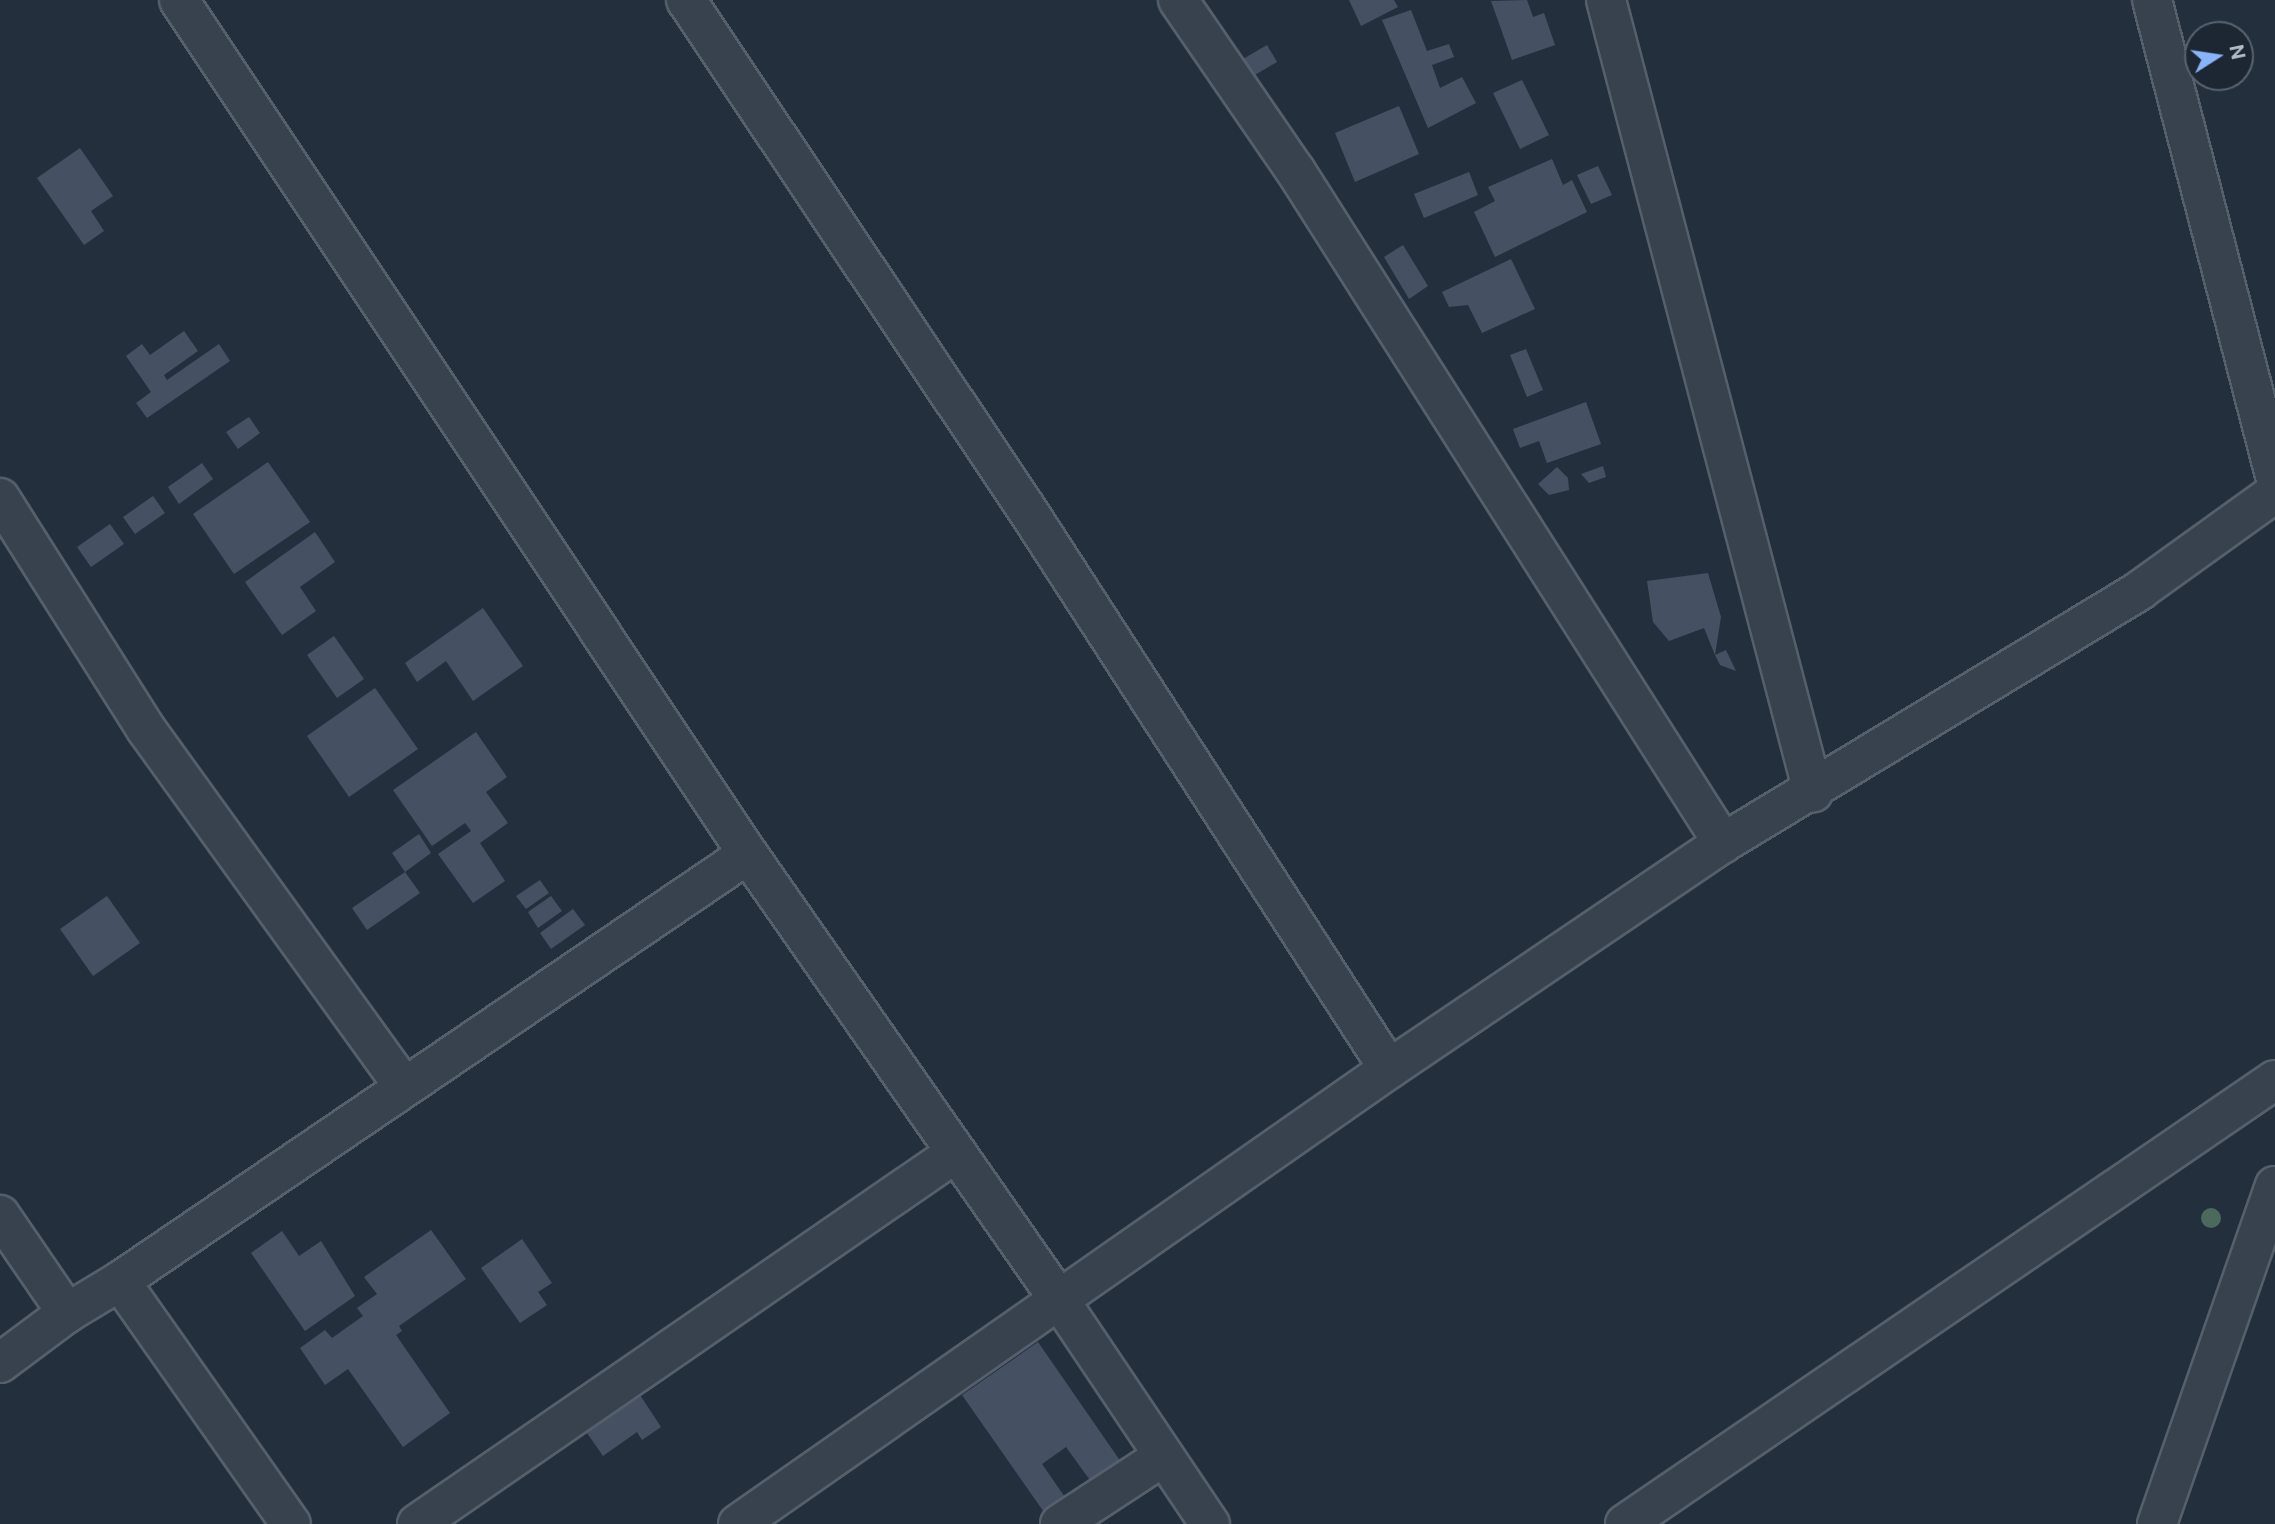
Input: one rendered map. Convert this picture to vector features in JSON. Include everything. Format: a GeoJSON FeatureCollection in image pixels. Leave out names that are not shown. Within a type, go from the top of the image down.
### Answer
{"type":"FeatureCollection","features":[{"type":"Feature","properties":{"kind":"street"},"geometry":{"type":"LineString","coordinates":[[179,0],[748,855],[954,1154],[1060,1301],[1210,1524]]}},
{"type":"Feature","properties":{"kind":"street"},"geometry":{"type":"LineString","coordinates":[[687,0],[1026,509],[1390,1069]]}},
{"type":"Feature","properties":{"kind":"street"},"geometry":{"type":"LineString","coordinates":[[1178,0],[1295,170],[1723,843]]}},
{"type":"Feature","properties":{"kind":"street"},"geometry":{"type":"LineString","coordinates":[[1606,0],[1813,792]]}},
{"type":"Feature","properties":{"kind":"street"},"geometry":{"type":"LineString","coordinates":[[2152,0],[2272,461]]}},
{"type":"Feature","properties":{"kind":"street"},"geometry":{"type":"LineString","coordinates":[[738,1524],[1390,1069],[1723,843],[1813,792],[2140,590],[2275,493]]}},
{"type":"Feature","properties":{"kind":"street"},"geometry":{"type":"LineString","coordinates":[[0,498],[146,729],[404,1087]]}},
{"type":"Feature","properties":{"kind":"street"},"geometry":{"type":"LineString","coordinates":[[0,1363],[67,1313],[120,1281],[748,855]]}},
{"type":"Feature","properties":{"kind":"street"},"geometry":{"type":"LineString","coordinates":[[1625,1524],[2275,1080]]}},
{"type":"Feature","properties":{"kind":"street"},"geometry":{"type":"LineString","coordinates":[[418,1524],[954,1154]]}},
{"type":"Feature","properties":{"kind":"street"},"geometry":{"type":"LineString","coordinates":[[2157,1524],[2275,1186]]}},
{"type":"Feature","properties":{"kind":"street"},"geometry":{"type":"LineString","coordinates":[[0,1215],[67,1313]]}},
{"type":"Feature","properties":{"kind":"street"},"geometry":{"type":"LineString","coordinates":[[120,1281],[291,1524]]}},
{"type":"Feature","properties":{"kind":"street"},"geometry":{"type":"LineString","coordinates":[[1060,1524],[1164,1456]]}},
{"type":"Feature","properties":{"kind":"building"},"geometry":{"type":"Polygon","coordinates":[[[1349,0],[1394,0],[1398,7],[1361,26],[1349,0]]]}},
{"type":"Feature","properties":{"kind":"building"},"geometry":{"type":"Polygon","coordinates":[[[1527,0],[1533,17],[1544,13],[1555,45],[1512,60],[1491,1],[1527,0]]]}},
{"type":"Feature","properties":{"kind":"building"},"geometry":{"type":"Polygon","coordinates":[[[1411,10],[1427,51],[1449,44],[1454,57],[1432,65],[1440,88],[1462,77],[1476,103],[1428,128],[1382,20],[1411,10]]]}},
{"type":"Feature","properties":{"kind":"building"},"geometry":{"type":"Polygon","coordinates":[[[1267,45],[1277,62],[1253,76],[1243,59],[1267,45]]]}},
{"type":"Feature","properties":{"kind":"building"},"geometry":{"type":"Polygon","coordinates":[[[1522,80],[1549,135],[1520,149],[1493,93],[1522,80]]]}},
{"type":"Feature","properties":{"kind":"building"},"geometry":{"type":"Polygon","coordinates":[[[1399,106],[1419,154],[1355,182],[1335,133],[1399,106]]]}},
{"type":"Feature","properties":{"kind":"building"},"geometry":{"type":"Polygon","coordinates":[[[80,148],[113,196],[91,211],[104,231],[84,245],[37,178],[80,148]]]}},
{"type":"Feature","properties":{"kind":"building"},"geometry":{"type":"Polygon","coordinates":[[[1552,159],[1563,185],[1572,180],[1587,212],[1495,257],[1474,212],[1495,201],[1488,187],[1552,159]]]}},
{"type":"Feature","properties":{"kind":"building"},"geometry":{"type":"Polygon","coordinates":[[[1598,166],[1612,195],[1591,204],[1577,175],[1598,166]]]}},
{"type":"Feature","properties":{"kind":"building"},"geometry":{"type":"Polygon","coordinates":[[[1469,172],[1478,195],[1424,218],[1414,194],[1469,172]]]}},
{"type":"Feature","properties":{"kind":"building"},"geometry":{"type":"Polygon","coordinates":[[[1403,245],[1428,286],[1409,299],[1384,257],[1403,245]]]}},
{"type":"Feature","properties":{"kind":"building"},"geometry":{"type":"Polygon","coordinates":[[[1511,259],[1535,309],[1482,333],[1468,305],[1449,307],[1442,292],[1511,259]]]}},
{"type":"Feature","properties":{"kind":"building"},"geometry":{"type":"Polygon","coordinates":[[[184,331],[198,351],[164,375],[167,380],[219,344],[230,361],[147,418],[136,403],[151,392],[126,356],[142,344],[150,355],[184,331]]]}},
{"type":"Feature","properties":{"kind":"building"},"geometry":{"type":"Polygon","coordinates":[[[1526,349],[1543,390],[1527,397],[1510,355],[1526,349]]]}},
{"type":"Feature","properties":{"kind":"building"},"geometry":{"type":"Polygon","coordinates":[[[1586,402],[1601,444],[1547,463],[1539,441],[1520,448],[1513,429],[1586,402]]]}},
{"type":"Feature","properties":{"kind":"building"},"geometry":{"type":"Polygon","coordinates":[[[249,417],[260,433],[238,449],[226,432],[249,417]]]}},
{"type":"Feature","properties":{"kind":"building"},"geometry":{"type":"Polygon","coordinates":[[[268,462],[310,522],[234,574],[193,514],[268,462]]]}},
{"type":"Feature","properties":{"kind":"building"},"geometry":{"type":"Polygon","coordinates":[[[202,463],[213,479],[179,504],[168,487],[202,463]]]}},
{"type":"Feature","properties":{"kind":"building"},"geometry":{"type":"Polygon","coordinates":[[[1603,466],[1606,477],[1589,483],[1581,474],[1603,466]]]}},
{"type":"Feature","properties":{"kind":"building"},"geometry":{"type":"Polygon","coordinates":[[[1557,467],[1568,478],[1569,490],[1549,495],[1538,484],[1557,467]]]}},
{"type":"Feature","properties":{"kind":"building"},"geometry":{"type":"Polygon","coordinates":[[[153,496],[165,513],[135,534],[123,517],[153,496]]]}},
{"type":"Feature","properties":{"kind":"building"},"geometry":{"type":"Polygon","coordinates":[[[110,524],[124,544],[91,567],[77,547],[110,524]]]}},
{"type":"Feature","properties":{"kind":"building"},"geometry":{"type":"Polygon","coordinates":[[[315,532],[335,562],[300,587],[316,611],[282,635],[245,582],[315,532]]]}},
{"type":"Feature","properties":{"kind":"building"},"geometry":{"type":"Polygon","coordinates":[[[1708,573],[1721,617],[1715,655],[1704,628],[1669,641],[1653,622],[1647,581],[1708,573]]]}},
{"type":"Feature","properties":{"kind":"building"},"geometry":{"type":"Polygon","coordinates":[[[483,608],[523,666],[473,701],[446,661],[417,682],[405,663],[483,608]]]}},
{"type":"Feature","properties":{"kind":"building"},"geometry":{"type":"Polygon","coordinates":[[[334,636],[364,679],[337,698],[307,655],[334,636]]]}},
{"type":"Feature","properties":{"kind":"building"},"geometry":{"type":"Polygon","coordinates":[[[1726,650],[1736,671],[1720,665],[1715,655],[1726,650]]]}},
{"type":"Feature","properties":{"kind":"building"},"geometry":{"type":"Polygon","coordinates":[[[375,688],[418,749],[349,797],[307,736],[375,688]]]}},
{"type":"Feature","properties":{"kind":"building"},"geometry":{"type":"Polygon","coordinates":[[[476,732],[507,777],[486,792],[508,823],[480,843],[505,881],[473,903],[438,854],[471,831],[465,823],[432,846],[393,790],[476,732]]]}},
{"type":"Feature","properties":{"kind":"building"},"geometry":{"type":"Polygon","coordinates":[[[419,834],[431,853],[405,872],[392,853],[419,834]]]}},
{"type":"Feature","properties":{"kind":"building"},"geometry":{"type":"Polygon","coordinates":[[[405,872],[420,893],[367,930],[352,908],[405,872]]]}},
{"type":"Feature","properties":{"kind":"building"},"geometry":{"type":"Polygon","coordinates":[[[540,880],[549,893],[526,909],[516,896],[540,880]]]}},
{"type":"Feature","properties":{"kind":"building"},"geometry":{"type":"Polygon","coordinates":[[[107,896],[140,943],[93,976],[60,929],[107,896]]]}},
{"type":"Feature","properties":{"kind":"building"},"geometry":{"type":"Polygon","coordinates":[[[551,896],[562,911],[538,928],[528,912],[551,896]]]}},
{"type":"Feature","properties":{"kind":"building"},"geometry":{"type":"Polygon","coordinates":[[[573,909],[585,925],[551,949],[540,933],[573,909]]]}},
{"type":"Feature","properties":{"kind":"building"},"geometry":{"type":"Polygon","coordinates":[[[431,1230],[466,1279],[399,1326],[402,1331],[396,1335],[450,1413],[403,1447],[348,1369],[325,1385],[300,1348],[325,1330],[332,1338],[363,1316],[357,1308],[377,1294],[364,1277],[431,1230]]]}},
{"type":"Feature","properties":{"kind":"building"},"geometry":{"type":"Polygon","coordinates":[[[282,1231],[299,1256],[321,1241],[355,1296],[305,1331],[251,1253],[282,1231]]]}},
{"type":"Feature","properties":{"kind":"building"},"geometry":{"type":"Polygon","coordinates":[[[522,1239],[552,1283],[538,1292],[547,1305],[520,1323],[481,1268],[522,1239]]]}},
{"type":"Feature","properties":{"kind":"building"},"geometry":{"type":"Polygon","coordinates":[[[1038,1342],[1121,1462],[1092,1483],[1066,1447],[1042,1464],[1067,1500],[1046,1515],[962,1395],[1038,1342]]]}},
{"type":"Feature","properties":{"kind":"building"},"geometry":{"type":"Polygon","coordinates":[[[640,1395],[661,1427],[642,1440],[637,1432],[603,1456],[587,1433],[640,1395]]]}}]}
